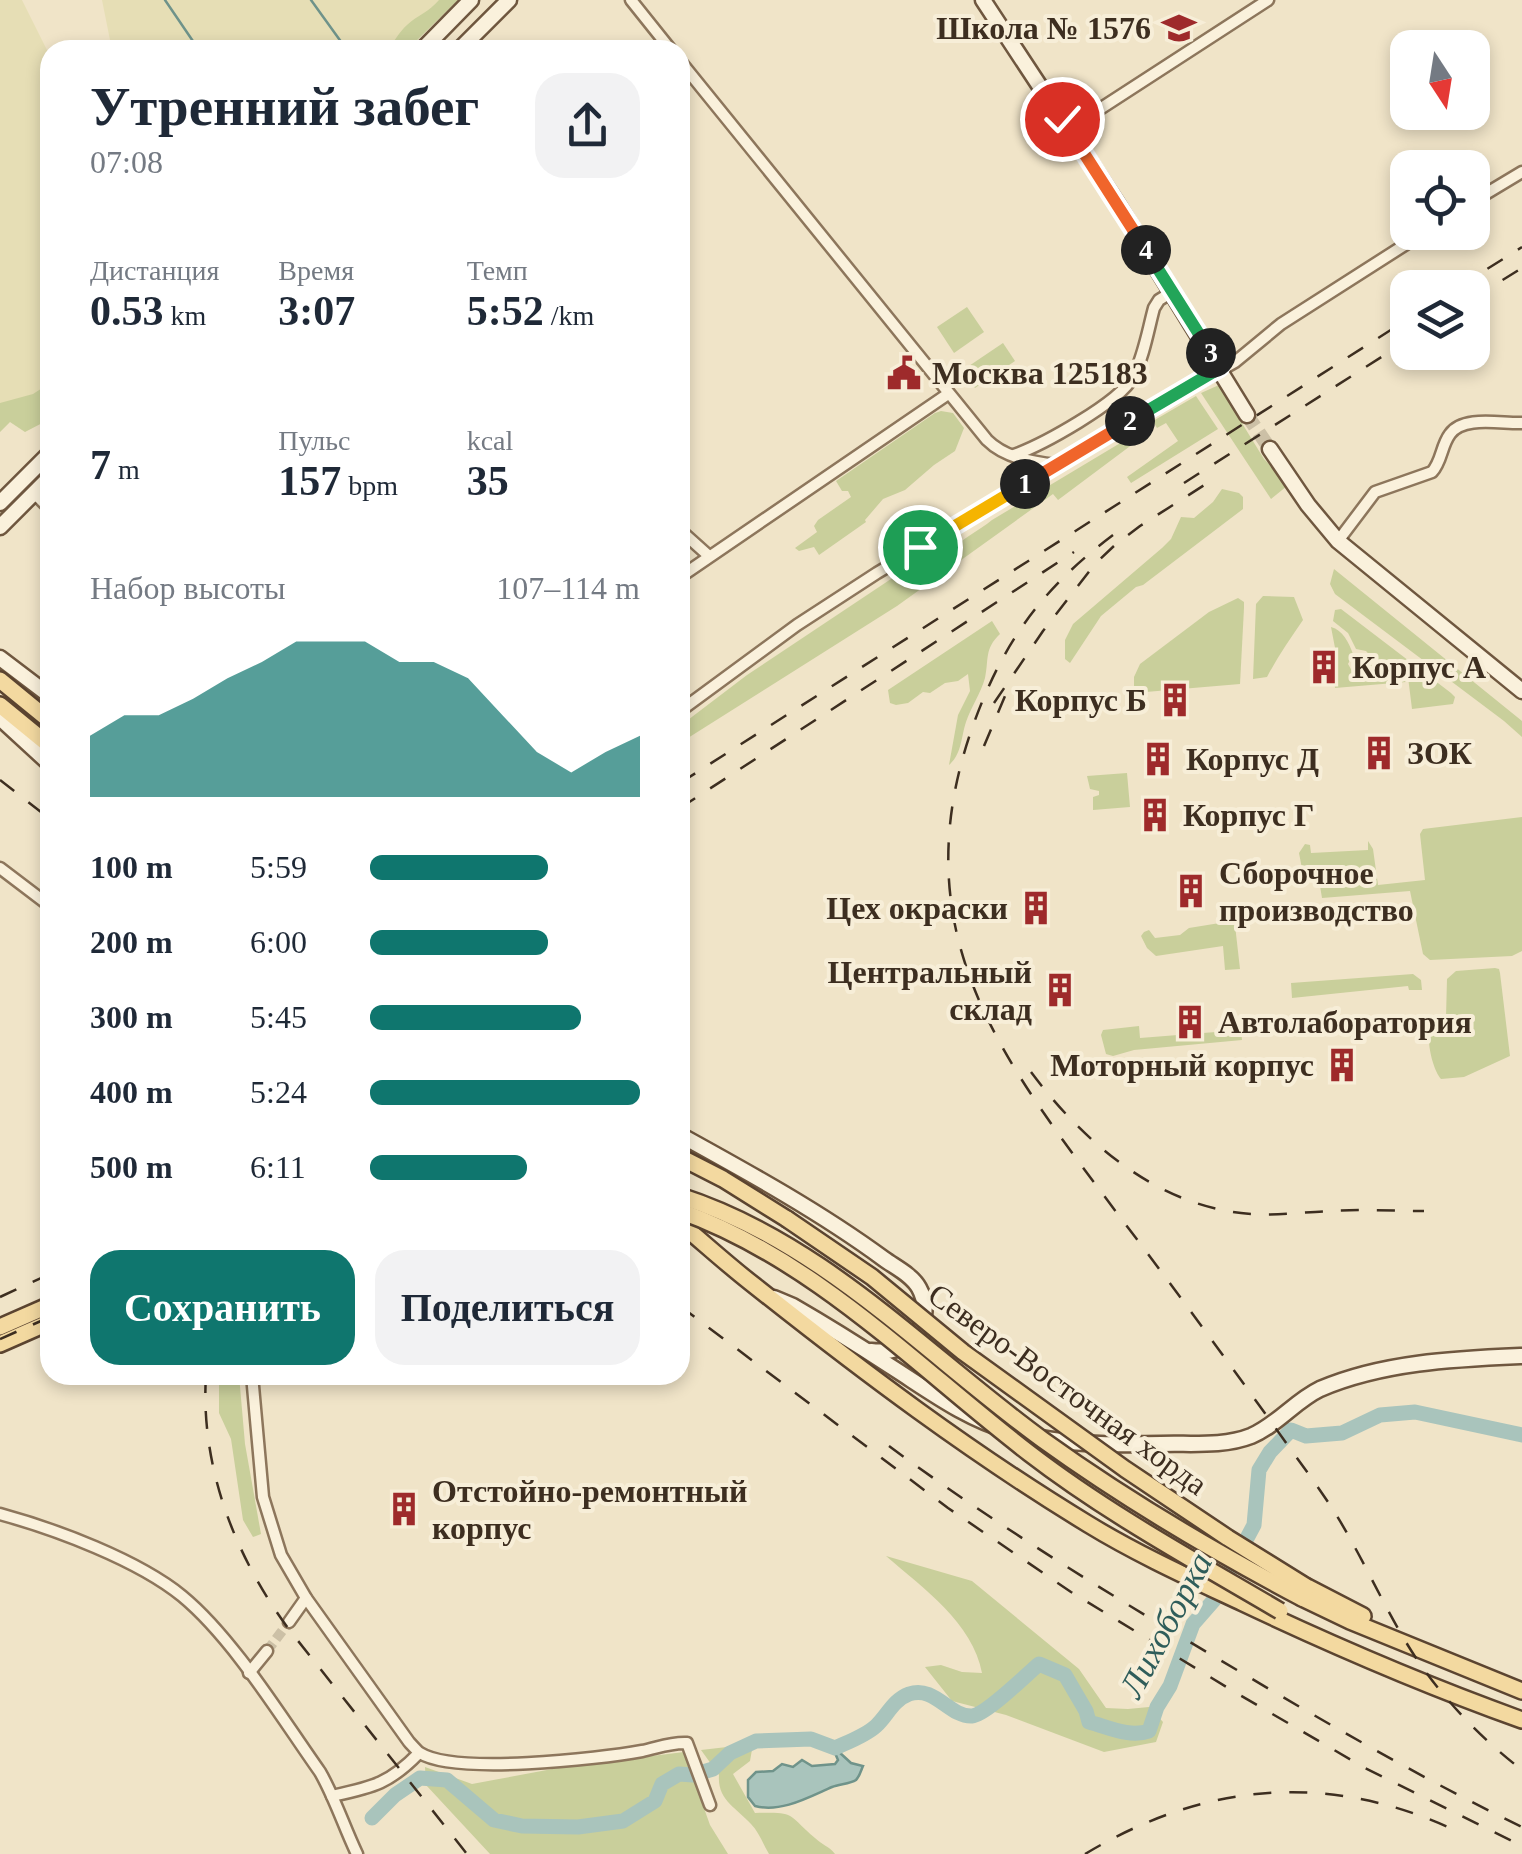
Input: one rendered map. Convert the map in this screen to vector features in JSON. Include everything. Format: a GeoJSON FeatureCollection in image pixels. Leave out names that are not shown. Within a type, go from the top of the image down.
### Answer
{"type":"FeatureCollection","features":[{"type":"Feature","properties":{"kind":"main road"},"geometry":{"type":"LineString","coordinates":[[0,680],[40,714]]}},
{"type":"Feature","properties":{"kind":"main road"},"geometry":{"type":"LineString","coordinates":[[0,706],[40,738]]}},
{"type":"Feature","properties":{"kind":"main road","name":"Северо-Восточная хорда"},"geometry":{"type":"LineString","coordinates":[[690,1162],[787,1219],[872,1277],[963,1352],[1304,1592]]}},
{"type":"Feature","properties":{"kind":"main road","name":"Северо-Восточная хорда"},"geometry":{"type":"LineString","coordinates":[[690,1200],[747,1223],[817,1263],[1043,1440],[1166,1521],[1304,1592],[1384,1627],[1431,1655],[1522,1691]]}},
{"type":"Feature","properties":{"kind":"main road","name":"Северо-Восточная хорда"},"geometry":{"type":"LineString","coordinates":[[690,1215],[744,1238],[808,1276],[1033,1456],[1278,1615]]}},
{"type":"Feature","properties":{"kind":"main road","name":"Северо-Восточная хорда"},"geometry":{"type":"LineString","coordinates":[[690,1231],[916,1408],[1009,1475],[1091,1526],[1165,1567],[1457,1696],[1522,1720]]}},
{"type":"Feature","properties":{"kind":"main road"},"geometry":{"type":"LineString","coordinates":[[0,1327],[40,1309]]}},
{"type":"Feature","properties":{"kind":"main road"},"geometry":{"type":"LineString","coordinates":[[0,1344],[40,1326]]}},
{"type":"Feature","properties":{"kind":"street"},"geometry":{"type":"LineString","coordinates":[[432,40],[471,0]]}},
{"type":"Feature","properties":{"kind":"street"},"geometry":{"type":"LineString","coordinates":[[469,40],[509,0]]}},
{"type":"Feature","properties":{"kind":"street"},"geometry":{"type":"LineString","coordinates":[[631,0],[664,40]]}},
{"type":"Feature","properties":{"kind":"street"},"geometry":{"type":"LineString","coordinates":[[984,0],[1248,415]]}},
{"type":"Feature","properties":{"kind":"street"},"geometry":{"type":"LineString","coordinates":[[1069,129],[1268,0]]}},
{"type":"Feature","properties":{"kind":"street"},"geometry":{"type":"LineString","coordinates":[[690,73],[986,440],[996,450],[1058,465]]}},
{"type":"Feature","properties":{"kind":"street"},"geometry":{"type":"LineString","coordinates":[[1490,191],[1522,172]]}},
{"type":"Feature","properties":{"kind":"street"},"geometry":{"type":"LineString","coordinates":[[690,704],[828,604],[1244,356],[1281,324],[1397,250]]}},
{"type":"Feature","properties":{"kind":"street"},"geometry":{"type":"LineString","coordinates":[[1013,455],[1108,403],[1126,388],[1136,370],[1154,308],[1172,292]]}},
{"type":"Feature","properties":{"kind":"street"},"geometry":{"type":"LineString","coordinates":[[690,569],[948,394]]}},
{"type":"Feature","properties":{"kind":"street"},"geometry":{"type":"LineString","coordinates":[[1338,540],[1375,492],[1432,472],[1457,428],[1474,423],[1522,423]]}},
{"type":"Feature","properties":{"kind":"street"},"geometry":{"type":"LineString","coordinates":[[1270,449],[1308,505],[1338,540],[1522,691]]}},
{"type":"Feature","properties":{"kind":"street"},"geometry":{"type":"LineString","coordinates":[[0,503],[40,463]]}},
{"type":"Feature","properties":{"kind":"street"},"geometry":{"type":"LineString","coordinates":[[0,527],[40,488]]}},
{"type":"Feature","properties":{"kind":"street"},"geometry":{"type":"LineString","coordinates":[[34,494],[40,500]]}},
{"type":"Feature","properties":{"kind":"street"},"geometry":{"type":"LineString","coordinates":[[690,539],[708,556]]}},
{"type":"Feature","properties":{"kind":"street"},"geometry":{"type":"LineString","coordinates":[[0,658],[40,688]]}},
{"type":"Feature","properties":{"kind":"street"},"geometry":{"type":"LineString","coordinates":[[0,718],[40,755]]}},
{"type":"Feature","properties":{"kind":"street"},"geometry":{"type":"LineString","coordinates":[[0,868],[40,898]]}},
{"type":"Feature","properties":{"kind":"street"},"geometry":{"type":"LineString","coordinates":[[690,1142],[854,1236],[914,1281],[925,1308],[915,1336],[890,1351],[861,1347]]}},
{"type":"Feature","properties":{"kind":"street"},"geometry":{"type":"LineString","coordinates":[[767,1295],[793,1306],[949,1404],[1009,1431],[1057,1440],[1120,1445],[1234,1442],[1254,1435],[1320,1390],[1352,1379],[1390,1368],[1522,1356]]}},
{"type":"Feature","properties":{"kind":"street"},"geometry":{"type":"LineString","coordinates":[[253,1385],[263,1497],[281,1554],[306,1598],[419,1753],[440,1760],[509,1764],[687,1743],[710,1805]]}},
{"type":"Feature","properties":{"kind":"street"},"geometry":{"type":"LineString","coordinates":[[0,1514],[56,1532],[158,1579],[198,1610],[320,1772],[357,1854]]}},
{"type":"Feature","properties":{"kind":"street"},"geometry":{"type":"LineString","coordinates":[[289,1622],[306,1598]]}},
{"type":"Feature","properties":{"kind":"street"},"geometry":{"type":"LineString","coordinates":[[249,1673],[266,1651]]}},
{"type":"Feature","properties":{"kind":"street"},"geometry":{"type":"LineString","coordinates":[[332,1796],[387,1781],[419,1753]]}},
{"type":"Feature","properties":{"kind":"shaded area"},"geometry":{"type":"Polygon","coordinates":[[[0,0],[22,0],[42,40],[40,407],[28,408],[0,427],[0,0]]]}},
{"type":"Feature","properties":{"kind":"shaded area"},"geometry":{"type":"Polygon","coordinates":[[[102,0],[443,0],[405,40],[110,40],[102,0]]]}},
{"type":"Feature","properties":{"kind":"green space"},"geometry":{"type":"Polygon","coordinates":[[[439,0],[458,0],[417,40],[394,40],[407,25],[439,0]]]}},
{"type":"Feature","properties":{"kind":"green space"},"geometry":{"type":"Polygon","coordinates":[[[967,307],[984,332],[954,353],[937,327],[967,307]]]}},
{"type":"Feature","properties":{"kind":"green space"},"geometry":{"type":"Polygon","coordinates":[[[1003,343],[1015,361],[975,388],[963,370],[1003,343]]]}},
{"type":"Feature","properties":{"kind":"green space"},"geometry":{"type":"Polygon","coordinates":[[[1219,385],[1264,459],[1284,479],[1287,486],[1271,499],[1201,393],[1219,385]]]}},
{"type":"Feature","properties":{"kind":"green space"},"geometry":{"type":"Polygon","coordinates":[[[40,389],[40,424],[25,432],[10,422],[0,432],[0,403],[40,389]]]}},
{"type":"Feature","properties":{"kind":"green space"},"geometry":{"type":"Polygon","coordinates":[[[1196,396],[1218,429],[1131,483],[1127,477],[1178,441],[1166,423],[1157,428],[1153,421],[1196,396]]]}},
{"type":"Feature","properties":{"kind":"green space"},"geometry":{"type":"Polygon","coordinates":[[[941,411],[953,413],[964,428],[955,451],[905,490],[883,499],[866,522],[819,555],[814,547],[799,551],[795,548],[817,532],[814,526],[818,520],[851,497],[836,481],[941,411]]]}},
{"type":"Feature","properties":{"kind":"green space"},"geometry":{"type":"Polygon","coordinates":[[[1142,430],[1145,435],[1058,500],[1053,494],[897,606],[690,737],[690,718],[747,675],[903,571],[951,552],[992,520],[1142,430]]]}},
{"type":"Feature","properties":{"kind":"green space"},"geometry":{"type":"Polygon","coordinates":[[[1222,489],[1239,493],[1243,509],[1101,616],[1070,663],[1065,659],[1065,640],[1073,624],[1162,548],[1181,517],[1194,518],[1222,489]]]}},
{"type":"Feature","properties":{"kind":"green space"},"geometry":{"type":"Polygon","coordinates":[[[1334,569],[1522,721],[1522,737],[1335,594],[1330,584],[1334,569]]]}},
{"type":"Feature","properties":{"kind":"green space"},"geometry":{"type":"Polygon","coordinates":[[[1263,596],[1294,597],[1303,620],[1267,677],[1253,679],[1256,604],[1263,596]]]}},
{"type":"Feature","properties":{"kind":"green space"},"geometry":{"type":"Polygon","coordinates":[[[1238,598],[1244,602],[1240,684],[1134,693],[1134,677],[1140,664],[1209,612],[1238,598]]]}},
{"type":"Feature","properties":{"kind":"green space"},"geometry":{"type":"Polygon","coordinates":[[[1341,609],[1451,693],[1455,697],[1453,704],[1412,709],[1408,677],[1356,649],[1348,633],[1333,621],[1335,610],[1341,609]]]}},
{"type":"Feature","properties":{"kind":"green space"},"geometry":{"type":"Polygon","coordinates":[[[992,621],[1000,634],[989,650],[983,684],[966,722],[959,751],[949,765],[958,715],[970,691],[968,674],[930,693],[923,692],[908,703],[890,703],[888,690],[992,621]]]}},
{"type":"Feature","properties":{"kind":"green space"},"geometry":{"type":"Polygon","coordinates":[[[1331,627],[1350,646],[1353,654],[1348,664],[1352,671],[1361,672],[1371,665],[1406,682],[1335,688],[1332,654],[1336,653],[1331,627]]]}},
{"type":"Feature","properties":{"kind":"green space"},"geometry":{"type":"Polygon","coordinates":[[[1127,773],[1130,807],[1093,810],[1093,797],[1099,791],[1090,789],[1087,776],[1127,773]]]}},
{"type":"Feature","properties":{"kind":"green space"},"geometry":{"type":"Polygon","coordinates":[[[1522,817],[1522,951],[1512,956],[1430,960],[1423,954],[1410,891],[1322,898],[1319,880],[1304,879],[1299,853],[1305,844],[1310,845],[1311,853],[1368,850],[1368,841],[1373,849],[1378,885],[1425,880],[1420,834],[1423,829],[1522,817]]]}},
{"type":"Feature","properties":{"kind":"green space"},"geometry":{"type":"Polygon","coordinates":[[[1232,921],[1240,969],[1225,970],[1223,946],[1156,956],[1141,936],[1149,930],[1155,938],[1180,935],[1189,928],[1232,921]]]}},
{"type":"Feature","properties":{"kind":"green space"},"geometry":{"type":"Polygon","coordinates":[[[1495,968],[1500,973],[1510,1056],[1464,1077],[1441,1079],[1433,1062],[1429,1032],[1432,1025],[1446,1017],[1447,979],[1456,971],[1495,968]]]}},
{"type":"Feature","properties":{"kind":"green space"},"geometry":{"type":"Polygon","coordinates":[[[1413,974],[1421,980],[1422,990],[1409,990],[1408,986],[1292,998],[1291,983],[1413,974]]]}},
{"type":"Feature","properties":{"kind":"green space"},"geometry":{"type":"Polygon","coordinates":[[[1139,1026],[1140,1038],[1241,1030],[1242,1040],[1106,1054],[1103,1030],[1139,1026]]]}},
{"type":"Feature","properties":{"kind":"green space"},"geometry":{"type":"Polygon","coordinates":[[[219,1385],[240,1385],[245,1444],[261,1534],[253,1537],[243,1520],[231,1439],[219,1413],[219,1385]]]}},
{"type":"Feature","properties":{"kind":"green space"},"geometry":{"type":"Polygon","coordinates":[[[886,1556],[972,1581],[1079,1669],[1106,1708],[1149,1707],[1163,1722],[1156,1742],[1104,1752],[1006,1715],[952,1701],[925,1667],[941,1665],[982,1673],[977,1655],[957,1622],[886,1556]]]}},
{"type":"Feature","properties":{"kind":"green space"},"geometry":{"type":"Polygon","coordinates":[[[753,1744],[750,1761],[733,1774],[755,1813],[789,1816],[835,1854],[769,1854],[754,1827],[725,1797],[719,1775],[701,1750],[753,1744]]]}},
{"type":"Feature","properties":{"kind":"green space"},"geometry":{"type":"Polygon","coordinates":[[[684,1752],[710,1825],[728,1854],[490,1854],[426,1785],[425,1767],[472,1784],[563,1767],[684,1752]]]}},
{"type":"Feature","properties":{"kind":"water"},"geometry":{"type":"Polygon","coordinates":[[[835,1753],[851,1763],[863,1766],[856,1780],[775,1807],[755,1806],[748,1797],[748,1780],[756,1772],[773,1771],[782,1764],[793,1767],[802,1760],[812,1766],[835,1764],[835,1753]]]}},
{"type":"Feature","properties":{"kind":"waterway"},"geometry":{"type":"LineString","coordinates":[[165,0],[192,40]]}},
{"type":"Feature","properties":{"kind":"waterway"},"geometry":{"type":"LineString","coordinates":[[311,0],[340,40]]}},
{"type":"Feature","properties":{"kind":"waterway","name":"Лихоборка"},"geometry":{"type":"LineString","coordinates":[[372,1818],[420,1778],[447,1780],[494,1820],[522,1826],[578,1827],[623,1821],[655,1801],[662,1784],[679,1774],[693,1775],[713,1769],[730,1753],[756,1741],[811,1739],[835,1748],[867,1733],[899,1700],[918,1692],[972,1716],[996,1702],[1039,1664],[1065,1675],[1089,1722],[1127,1733],[1149,1731],[1193,1624],[1214,1600],[1254,1525],[1259,1470],[1291,1430],[1306,1436],[1342,1433],[1380,1415],[1415,1412],[1522,1435]]}},
{"type":"Feature","properties":{"kind":"tunnel"},"geometry":{"type":"LineString","coordinates":[[1247,415],[1270,449]]}},
{"type":"Feature","properties":{"kind":"tunnel"},"geometry":{"type":"LineString","coordinates":[[267,1651],[289,1622]]}},
{"type":"Feature","properties":{"kind":"railway"},"geometry":{"type":"LineString","coordinates":[[1486,270],[1522,247]]}},
{"type":"Feature","properties":{"kind":"railway"},"geometry":{"type":"LineString","coordinates":[[1490,288],[1522,268]]}},
{"type":"Feature","properties":{"kind":"railway"},"geometry":{"type":"LineString","coordinates":[[690,777],[1390,330]]}},
{"type":"Feature","properties":{"kind":"railway"},"geometry":{"type":"LineString","coordinates":[[1184,483],[1390,351]]}},
{"type":"Feature","properties":{"kind":"railway"},"geometry":{"type":"LineString","coordinates":[[994,703],[1095,564],[1140,526],[1206,484]]}},
{"type":"Feature","properties":{"kind":"railway"},"geometry":{"type":"LineString","coordinates":[[1113,535],[1067,574],[1029,617],[1000,664],[975,720],[954,796],[948,865],[956,929],[975,990],[1003,1048],[1038,1105],[1327,1501],[1418,1661],[1466,1720],[1522,1770]]}},
{"type":"Feature","properties":{"kind":"railway"},"geometry":{"type":"LineString","coordinates":[[690,802],[1074,552]]}},
{"type":"Feature","properties":{"kind":"railway"},"geometry":{"type":"LineString","coordinates":[[984,746],[1005,696]]}},
{"type":"Feature","properties":{"kind":"railway"},"geometry":{"type":"LineString","coordinates":[[0,780],[40,811]]}},
{"type":"Feature","properties":{"kind":"railway"},"geometry":{"type":"LineString","coordinates":[[1031,1072],[1073,1121],[1122,1164],[1149,1182],[1209,1207],[1252,1214],[1424,1211]]}},
{"type":"Feature","properties":{"kind":"railway"},"geometry":{"type":"LineString","coordinates":[[0,1297],[40,1279]]}},
{"type":"Feature","properties":{"kind":"railway"},"geometry":{"type":"LineString","coordinates":[[690,1314],[948,1508],[1071,1592],[1365,1768],[1522,1846]]}},
{"type":"Feature","properties":{"kind":"railway"},"geometry":{"type":"LineString","coordinates":[[0,1339],[40,1321]]}},
{"type":"Feature","properties":{"kind":"railway"},"geometry":{"type":"LineString","coordinates":[[206,1385],[209,1444],[216,1478],[238,1543],[254,1574],[291,1632],[467,1854]]}},
{"type":"Feature","properties":{"kind":"railway"},"geometry":{"type":"LineString","coordinates":[[889,1446],[1009,1529],[1173,1632],[1367,1745],[1522,1827]]}},
{"type":"Feature","properties":{"kind":"railway"},"geometry":{"type":"LineString","coordinates":[[1085,1854],[1177,1811],[1270,1793],[1318,1793],[1365,1800],[1413,1813],[1461,1833]]}},
{"type":"Feature","properties":{"kind":"place","name":"Школа № 1576"},"geometry":{"type":"Point","coordinates":[1179,28]}},
{"type":"Feature","properties":{"kind":"place","name":"Москва 125183"},"geometry":{"type":"Point","coordinates":[904,373]}},
{"type":"Feature","properties":{"kind":"place","name":"Корпус А"},"geometry":{"type":"Point","coordinates":[1324,667]}},
{"type":"Feature","properties":{"kind":"place","name":"Корпус Б"},"geometry":{"type":"Point","coordinates":[1175,700]}},
{"type":"Feature","properties":{"kind":"place","name":"ЗОК"},"geometry":{"type":"Point","coordinates":[1379,753]}},
{"type":"Feature","properties":{"kind":"place","name":"Корпус Д"},"geometry":{"type":"Point","coordinates":[1158,759]}},
{"type":"Feature","properties":{"kind":"place","name":"Корпус Г"},"geometry":{"type":"Point","coordinates":[1155,815]}},
{"type":"Feature","properties":{"kind":"place","name":"Сборочное производство"},"geometry":{"type":"Point","coordinates":[1191,891]}},
{"type":"Feature","properties":{"kind":"place","name":"Цех окраски"},"geometry":{"type":"Point","coordinates":[1036,908]}},
{"type":"Feature","properties":{"kind":"place","name":"Центральный склад"},"geometry":{"type":"Point","coordinates":[1060,990]}},
{"type":"Feature","properties":{"kind":"place","name":"Автолаборатория"},"geometry":{"type":"Point","coordinates":[1190,1022]}},
{"type":"Feature","properties":{"kind":"place","name":"Моторный корпус"},"geometry":{"type":"Point","coordinates":[1342,1065]}},
{"type":"Feature","properties":{"kind":"place","name":"Отстойно-ремонтный корпус"},"geometry":{"type":"Point","coordinates":[404,1509]}},
{"type":"Feature","properties":{"kind":"route"},"geometry":{"type":"LineString","coordinates":[[920,547],[1220,368],[1062,119]]}}]}
